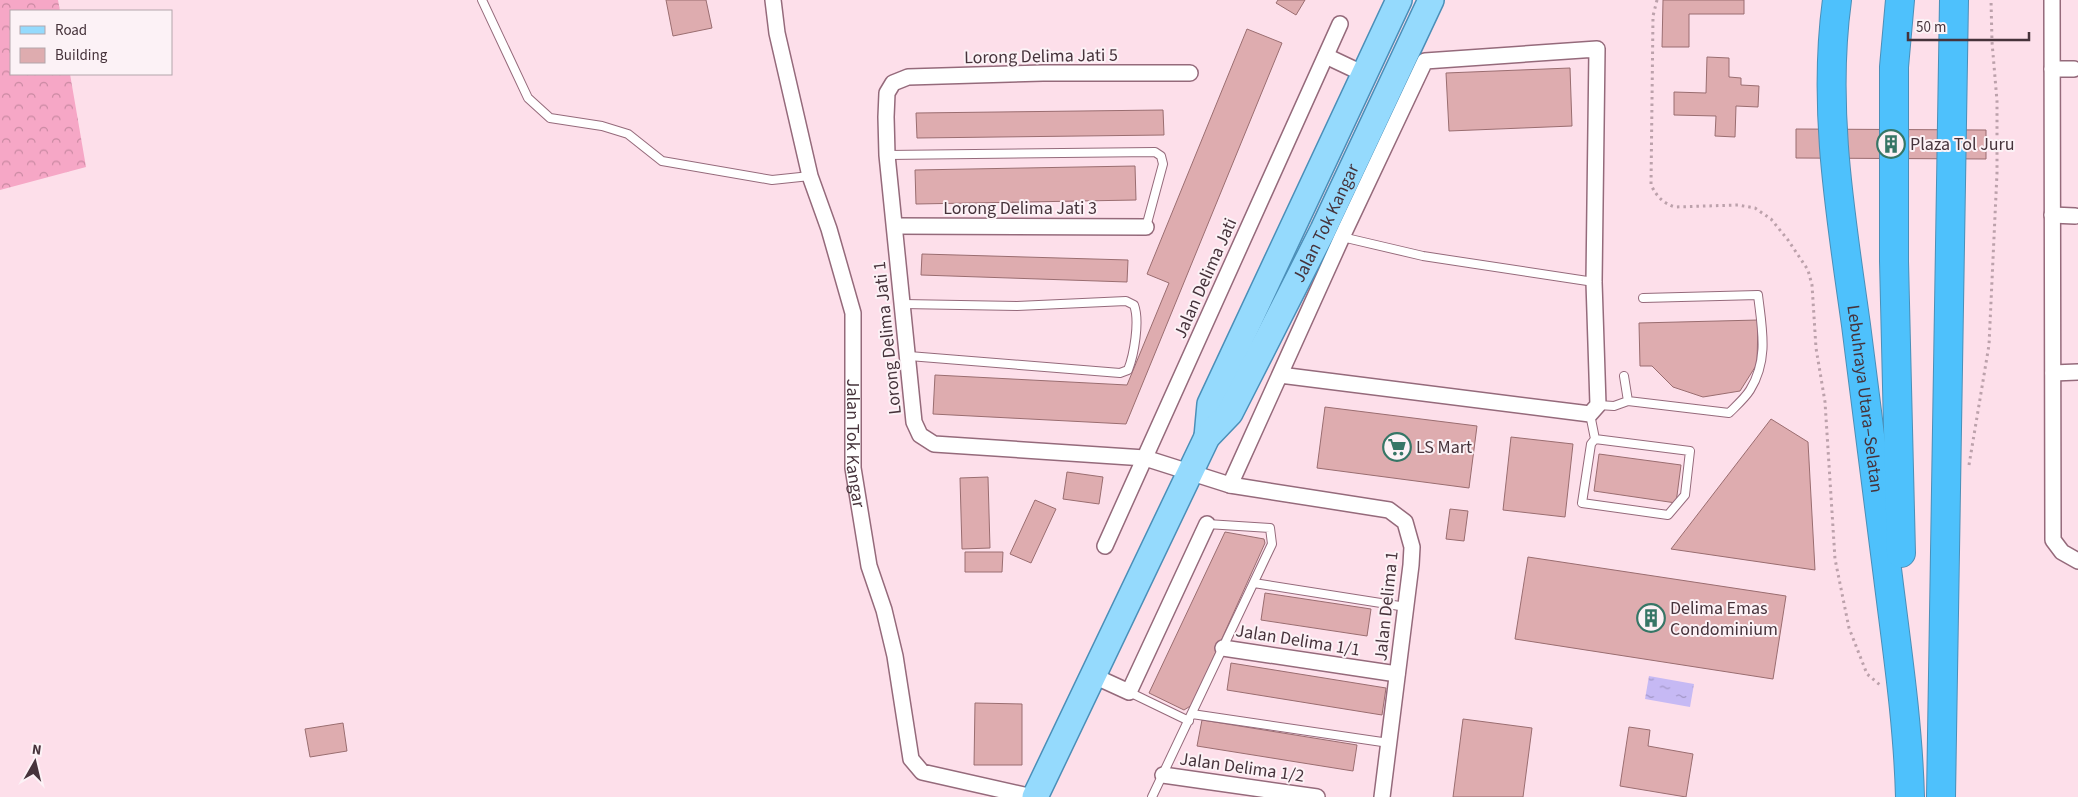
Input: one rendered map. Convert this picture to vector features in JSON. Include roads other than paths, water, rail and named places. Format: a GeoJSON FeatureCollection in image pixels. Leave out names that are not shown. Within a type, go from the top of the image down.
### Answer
{"type":"FeatureCollection","features":[{"type":"Feature","properties":{"kind":"highway","name":"Lebuhraya Utara–Selatan"},"geometry":{"type":"LineString","coordinates":[[1836,0],[1833,26],[1832,142],[1842,238],[1856,324],[1904,699],[1910,797]]}},
{"type":"Feature","properties":{"kind":"highway"},"geometry":{"type":"LineString","coordinates":[[1900,0],[1894,66],[1894,261],[1904,699]]}},
{"type":"Feature","properties":{"kind":"highway"},"geometry":{"type":"LineString","coordinates":[[1941,797],[1954,0]]}},
{"type":"Feature","properties":{"kind":"main road","name":"Jalan Tok Kangar"},"geometry":{"type":"LineString","coordinates":[[1207,437],[1210,404],[1399,0]]}},
{"type":"Feature","properties":{"kind":"main road","name":"Jalan Tok Kangar"},"geometry":{"type":"LineString","coordinates":[[1034,797],[1094,676],[1207,437],[1230,413],[1333,233],[1431,0]]}},
{"type":"Feature","properties":{"kind":"street","name":"Jalan Tok Kangar"},"geometry":{"type":"LineString","coordinates":[[773,0],[777,33],[810,176],[830,229],[853,313],[853,468],[869,566],[884,610],[895,656],[911,759],[922,772],[1034,797]]}},
{"type":"Feature","properties":{"kind":"street"},"geometry":{"type":"LineString","coordinates":[[2052,0],[2053,540],[2062,552],[2078,561]]}},
{"type":"Feature","properties":{"kind":"street","name":"Jalan Delima Jati"},"geometry":{"type":"LineString","coordinates":[[1105,546],[1340,24]]}},
{"type":"Feature","properties":{"kind":"street"},"geometry":{"type":"LineString","coordinates":[[1230,485],[1280,375],[1333,233],[1425,61],[1597,50],[1594,410],[1280,375]]}},
{"type":"Feature","properties":{"kind":"street"},"geometry":{"type":"LineString","coordinates":[[1326,56],[1364,74]]}},
{"type":"Feature","properties":{"kind":"street"},"geometry":{"type":"LineString","coordinates":[[2052,69],[2074,69]]}},
{"type":"Feature","properties":{"kind":"street","name":"Lorong Delima Jati 5"},"geometry":{"type":"LineString","coordinates":[[893,83],[908,77],[1043,73],[1190,74]]}},
{"type":"Feature","properties":{"kind":"street","name":"Lorong Delima Jati 1"},"geometry":{"type":"LineString","coordinates":[[893,83],[887,93],[887,155],[909,356],[914,422],[920,435],[934,444],[1145,458],[1190,473]]}},
{"type":"Feature","properties":{"kind":"street"},"geometry":{"type":"LineString","coordinates":[[2052,215],[2075,216]]}},
{"type":"Feature","properties":{"kind":"street","name":"Lorong Delima Jati 3"},"geometry":{"type":"LineString","coordinates":[[895,226],[1146,227]]}},
{"type":"Feature","properties":{"kind":"street"},"geometry":{"type":"LineString","coordinates":[[2053,372],[2078,372]]}},
{"type":"Feature","properties":{"kind":"street","name":"Jalan Delima 1"},"geometry":{"type":"LineString","coordinates":[[1190,473],[1230,485],[1389,510],[1405,522],[1412,547],[1382,797]]}},
{"type":"Feature","properties":{"kind":"street"},"geometry":{"type":"LineString","coordinates":[[1094,676],[1129,692],[1207,524]]}},
{"type":"Feature","properties":{"kind":"street","name":"Jalan Delima 1/1"},"geometry":{"type":"LineString","coordinates":[[1223,648],[1397,674]]}},
{"type":"Feature","properties":{"kind":"street","name":"Jalan Delima 1/2"},"geometry":{"type":"LineString","coordinates":[[1163,775],[1317,797]]}},
{"type":"Feature","properties":{"kind":"lane"},"geometry":{"type":"LineString","coordinates":[[482,0],[528,98],[550,118],[602,126],[628,134],[662,160],[772,180],[810,176]]}},
{"type":"Feature","properties":{"kind":"lane"},"geometry":{"type":"LineString","coordinates":[[887,155],[1154,152],[1161,156],[1163,164],[1146,227]]}},
{"type":"Feature","properties":{"kind":"lane"},"geometry":{"type":"LineString","coordinates":[[1333,233],[1424,256],[1594,282]]}},
{"type":"Feature","properties":{"kind":"lane"},"geometry":{"type":"LineString","coordinates":[[1595,438],[1690,450],[1685,495],[1668,515],[1582,503],[1591,444],[1595,438],[1594,410],[1628,401],[1729,413],[1750,391],[1762,364],[1763,341],[1758,295],[1643,298]]}},
{"type":"Feature","properties":{"kind":"lane"},"geometry":{"type":"LineString","coordinates":[[903,304],[1017,306],[1126,301],[1134,305],[1138,314],[1132,362],[1128,370],[1120,373],[909,356]]}},
{"type":"Feature","properties":{"kind":"lane"},"geometry":{"type":"LineString","coordinates":[[1624,376],[1628,401]]}},
{"type":"Feature","properties":{"kind":"lane"},"geometry":{"type":"LineString","coordinates":[[1152,797],[1272,544],[1270,528],[1207,524]]}},
{"type":"Feature","properties":{"kind":"lane"},"geometry":{"type":"LineString","coordinates":[[1254,583],[1406,607]]}},
{"type":"Feature","properties":{"kind":"lane"},"geometry":{"type":"LineString","coordinates":[[1129,692],[1190,717],[1389,743]]}},
{"type":"Feature","properties":{"kind":"water"},"geometry":{"type":"Polygon","coordinates":[[[1649,676],[1694,684],[1690,707],[1645,699],[1649,676]]]}},
{"type":"Feature","properties":{"kind":"place","name":"Plaza Tol Juru"},"geometry":{"type":"Point","coordinates":[1891,144]}},
{"type":"Feature","properties":{"kind":"place","name":"LS Mart"},"geometry":{"type":"Point","coordinates":[1397,447]}},
{"type":"Feature","properties":{"kind":"place","name":"Delima Emas Condominium"},"geometry":{"type":"Point","coordinates":[1651,618]}}]}
